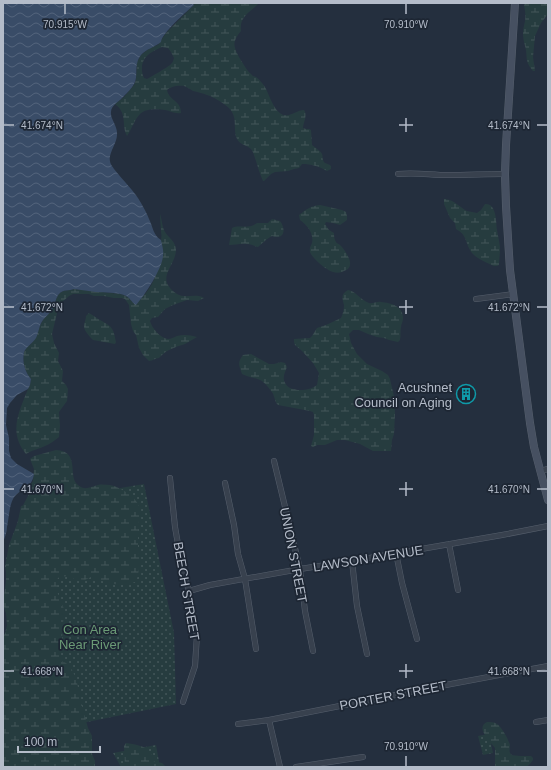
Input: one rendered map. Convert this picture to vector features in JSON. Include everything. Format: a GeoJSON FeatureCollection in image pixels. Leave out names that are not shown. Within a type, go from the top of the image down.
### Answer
{"type":"FeatureCollection","features":[{"type":"Feature","properties":{"kind":"main road"},"geometry":{"type":"LineString","coordinates":[[515,3],[506,144],[505,174],[507,233],[528,411],[540,471],[548,500]]}},
{"type":"Feature","properties":{"kind":"street"},"geometry":{"type":"LineString","coordinates":[[398,174],[505,174]]}},
{"type":"Feature","properties":{"kind":"street"},"geometry":{"type":"LineString","coordinates":[[476,299],[513,294]]}},
{"type":"Feature","properties":{"kind":"street","name":"UNION STREET"},"geometry":{"type":"LineString","coordinates":[[274,461],[300,569],[305,611],[313,651]]}},
{"type":"Feature","properties":{"kind":"street"},"geometry":{"type":"LineString","coordinates":[[540,471],[548,469]]}},
{"type":"Feature","properties":{"kind":"street","name":"BEECH STREET"},"geometry":{"type":"LineString","coordinates":[[170,478],[175,528],[197,635],[195,666],[183,702]]}},
{"type":"Feature","properties":{"kind":"street"},"geometry":{"type":"LineString","coordinates":[[226,483],[238,554],[245,580],[256,649]]}},
{"type":"Feature","properties":{"kind":"street","name":"LAWSON AVENUE"},"geometry":{"type":"LineString","coordinates":[[189,591],[300,569],[548,526]]}},
{"type":"Feature","properties":{"kind":"street"},"geometry":{"type":"LineString","coordinates":[[449,544],[458,590]]}},
{"type":"Feature","properties":{"kind":"street"},"geometry":{"type":"LineString","coordinates":[[396,553],[402,583],[417,639]]}},
{"type":"Feature","properties":{"kind":"street"},"geometry":{"type":"LineString","coordinates":[[352,561],[357,606],[367,654]]}},
{"type":"Feature","properties":{"kind":"street","name":"PORTER STREET"},"geometry":{"type":"LineString","coordinates":[[238,724],[269,720],[548,666]]}},
{"type":"Feature","properties":{"kind":"street"},"geometry":{"type":"LineString","coordinates":[[269,720],[280,767]]}},
{"type":"Feature","properties":{"kind":"street"},"geometry":{"type":"LineString","coordinates":[[536,722],[548,720]]}},
{"type":"Feature","properties":{"kind":"street"},"geometry":{"type":"LineString","coordinates":[[296,767],[363,757]]}},
{"type":"Feature","properties":{"kind":"green space"},"geometry":{"type":"Polygon","coordinates":[[[192,3],[259,3],[243,18],[241,31],[235,41],[236,50],[249,72],[264,86],[273,104],[280,113],[283,115],[288,115],[304,110],[305,117],[303,128],[311,130],[312,145],[319,150],[324,162],[331,166],[331,169],[327,171],[309,164],[302,164],[299,168],[275,172],[263,181],[252,150],[240,143],[237,139],[234,118],[230,110],[225,105],[213,98],[184,86],[175,86],[167,90],[168,94],[179,105],[181,113],[159,109],[145,111],[138,116],[127,136],[122,112],[115,104],[124,97],[134,85],[136,80],[137,62],[141,55],[150,48],[158,45],[166,33],[194,5],[192,3]],[[162,47],[146,57],[142,64],[142,73],[144,78],[147,79],[172,63],[174,58],[168,48],[162,47]]]}},
{"type":"Feature","properties":{"kind":"green space"},"geometry":{"type":"Polygon","coordinates":[[[526,3],[548,3],[548,14],[541,23],[535,36],[533,57],[535,71],[533,71],[528,63],[523,38],[525,17],[524,5],[526,3]]]}},
{"type":"Feature","properties":{"kind":"green space"},"geometry":{"type":"Polygon","coordinates":[[[444,199],[452,201],[467,211],[477,213],[485,204],[492,207],[495,214],[500,244],[499,265],[494,266],[472,253],[464,236],[456,229],[455,223],[450,218],[444,204],[444,199]]]}},
{"type":"Feature","properties":{"kind":"green space"},"geometry":{"type":"Polygon","coordinates":[[[320,205],[346,212],[347,220],[340,225],[326,222],[325,224],[329,230],[334,233],[334,239],[347,254],[349,259],[350,264],[348,269],[339,273],[335,273],[327,269],[311,254],[310,248],[312,236],[305,224],[300,220],[299,215],[309,208],[320,205]]]}},
{"type":"Feature","properties":{"kind":"green space"},"geometry":{"type":"Polygon","coordinates":[[[160,214],[164,230],[174,242],[176,247],[175,256],[166,278],[167,283],[177,294],[204,298],[198,301],[187,300],[173,305],[165,309],[158,317],[152,318],[150,321],[162,337],[169,339],[177,336],[189,335],[197,337],[168,351],[159,358],[149,361],[139,348],[136,335],[131,324],[129,305],[125,299],[94,296],[89,294],[73,294],[69,296],[62,302],[58,309],[52,334],[54,343],[59,353],[58,361],[63,371],[62,381],[68,389],[67,401],[59,412],[59,437],[47,445],[26,454],[17,438],[16,430],[19,414],[31,379],[24,367],[23,356],[25,350],[34,340],[42,322],[52,310],[58,295],[62,291],[74,289],[120,294],[131,300],[134,304],[140,300],[152,285],[161,255],[160,214]]]}},
{"type":"Feature","properties":{"kind":"green space"},"geometry":{"type":"Polygon","coordinates":[[[272,219],[280,221],[282,224],[284,230],[282,235],[276,237],[272,236],[258,247],[250,244],[229,245],[232,228],[247,227],[257,223],[268,223],[272,219]]]}},
{"type":"Feature","properties":{"kind":"green space"},"geometry":{"type":"Polygon","coordinates":[[[348,290],[369,303],[380,302],[392,304],[399,308],[402,314],[403,319],[400,340],[398,342],[377,337],[359,330],[353,330],[349,334],[351,343],[357,354],[367,364],[388,375],[390,379],[394,396],[395,414],[391,451],[373,451],[360,444],[345,440],[337,440],[325,445],[311,446],[314,435],[313,412],[278,405],[272,393],[261,380],[242,374],[239,366],[239,362],[243,355],[251,354],[269,364],[281,362],[285,363],[287,367],[284,375],[284,381],[288,386],[295,390],[310,389],[317,385],[319,373],[313,363],[295,345],[294,339],[310,338],[317,328],[341,318],[344,307],[343,296],[348,290]]]}},
{"type":"Feature","properties":{"kind":"green space"},"geometry":{"type":"Polygon","coordinates":[[[89,313],[112,328],[116,342],[115,344],[93,340],[89,336],[84,326],[86,316],[89,313]]]}},
{"type":"Feature","properties":{"kind":"green space"},"geometry":{"type":"Polygon","coordinates":[[[56,450],[64,451],[71,459],[73,476],[75,481],[81,487],[88,488],[98,485],[114,486],[127,492],[137,502],[140,510],[138,548],[140,564],[136,582],[119,585],[91,577],[85,580],[74,579],[69,576],[60,577],[57,580],[58,594],[64,609],[60,658],[71,668],[76,678],[83,710],[92,736],[92,754],[95,761],[95,767],[3,767],[3,637],[6,632],[7,625],[3,603],[6,581],[6,564],[21,509],[28,496],[33,481],[34,469],[30,459],[34,456],[56,450]]]}},
{"type":"Feature","properties":{"kind":"green space","name":"Con Area Near River"},"geometry":{"type":"Polygon","coordinates":[[[144,484],[174,633],[176,704],[3,739],[3,639],[9,620],[3,605],[3,597],[8,585],[5,566],[9,545],[18,521],[21,506],[144,484]]]}},
{"type":"Feature","properties":{"kind":"green space"},"geometry":{"type":"Polygon","coordinates":[[[487,722],[495,723],[501,727],[510,745],[510,752],[512,755],[531,756],[533,758],[529,765],[526,767],[495,767],[495,748],[485,735],[482,728],[487,722]]]}},
{"type":"Feature","properties":{"kind":"green space"},"geometry":{"type":"Polygon","coordinates":[[[489,734],[493,753],[483,755],[478,736],[489,734]]]}},
{"type":"Feature","properties":{"kind":"green space"},"geometry":{"type":"Polygon","coordinates":[[[126,743],[146,748],[151,753],[153,761],[162,763],[166,767],[125,767],[124,746],[126,743]]]}},
{"type":"Feature","properties":{"kind":"green space"},"geometry":{"type":"Polygon","coordinates":[[[156,745],[160,767],[121,767],[113,753],[156,745]]]}},
{"type":"Feature","properties":{"kind":"water"},"geometry":{"type":"Polygon","coordinates":[[[3,3],[192,3],[194,5],[165,33],[161,42],[141,55],[137,63],[134,84],[111,110],[117,135],[110,155],[110,163],[138,198],[155,233],[161,240],[163,256],[160,268],[144,295],[136,305],[126,296],[117,293],[74,289],[61,292],[57,297],[53,308],[42,322],[36,338],[25,350],[23,356],[24,363],[27,373],[31,379],[30,385],[28,389],[17,395],[7,408],[6,425],[11,458],[17,464],[34,474],[33,479],[28,486],[19,492],[13,499],[3,542],[3,3]]]}},
{"type":"Feature","properties":{"kind":"place","name":"Acushnet Council on Aging"},"geometry":{"type":"Point","coordinates":[466,394]}}]}
